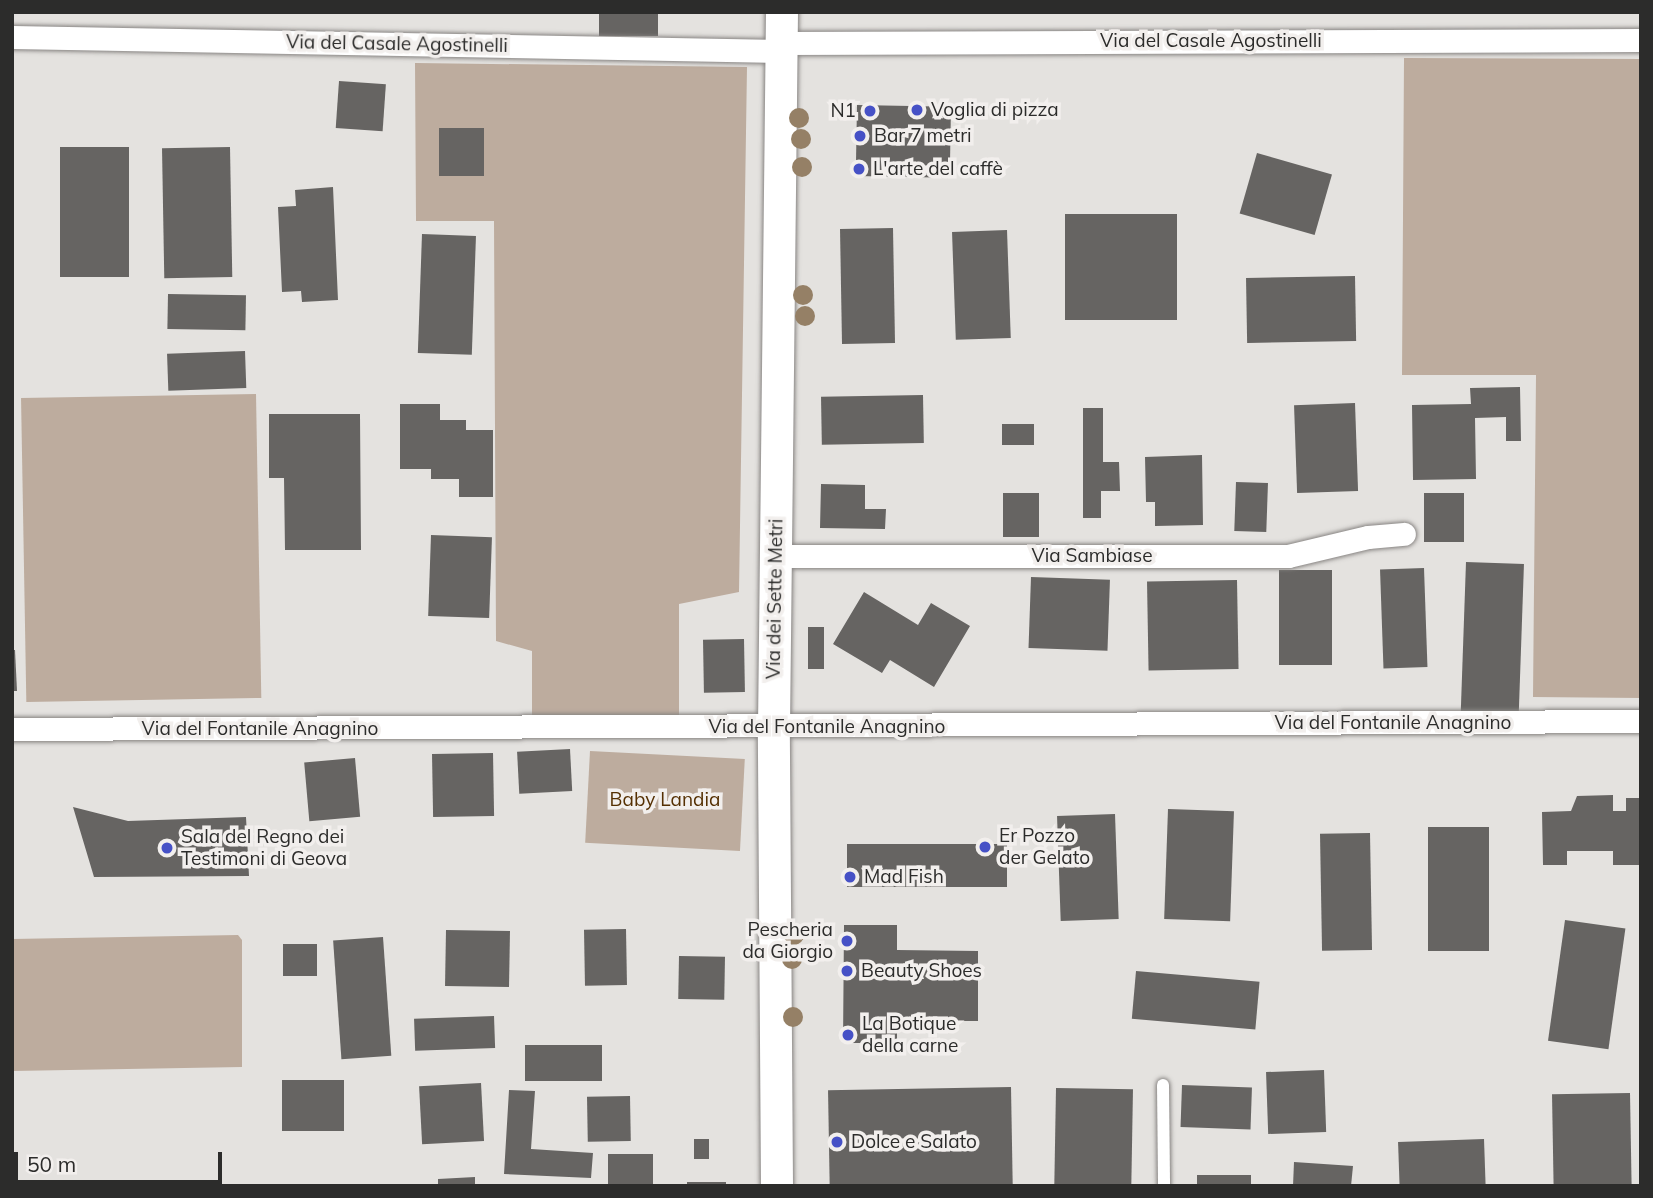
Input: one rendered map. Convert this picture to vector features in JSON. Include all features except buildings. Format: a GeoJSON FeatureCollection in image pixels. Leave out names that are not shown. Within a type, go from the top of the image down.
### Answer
{"type":"FeatureCollection","features":[{"type":"Feature","properties":{"kind":"street","name":"Via del Casale Agostinelli"},"geometry":{"type":"LineString","coordinates":[[12,37],[782,35],[1641,40]]}},
{"type":"Feature","properties":{"kind":"street","name":"Via dei Sette Metri"},"geometry":{"type":"LineString","coordinates":[[777,1186],[774,728],[782,35]]}},
{"type":"Feature","properties":{"kind":"street","name":"Via Sambiase"},"geometry":{"type":"LineString","coordinates":[[776,556],[1279,556],[1378,535],[1404,534]]}},
{"type":"Feature","properties":{"kind":"street","name":"Via del Fontanile Anagnino"},"geometry":{"type":"LineString","coordinates":[[12,729],[774,728],[1641,721]]}},
{"type":"Feature","properties":{"kind":"lane"},"geometry":{"type":"LineString","coordinates":[[1163,1085],[1164,1186]]}},
{"type":"Feature","properties":{"kind":"green space"},"geometry":{"type":"Polygon","coordinates":[[[1404,58],[1641,59],[1641,698],[1533,697],[1536,375],[1402,375],[1404,58]]]}},
{"type":"Feature","properties":{"kind":"green space"},"geometry":{"type":"Polygon","coordinates":[[[415,63],[747,67],[739,592],[679,604],[679,715],[532,716],[532,651],[496,641],[494,221],[416,221],[415,63]]]}},
{"type":"Feature","properties":{"kind":"green space"},"geometry":{"type":"Polygon","coordinates":[[[256,394],[261,698],[26,702],[21,398],[256,394]]]}},
{"type":"Feature","properties":{"kind":"green space","name":"Baby Landia"},"geometry":{"type":"Polygon","coordinates":[[[590,751],[745,759],[740,851],[585,843],[590,751]]]}},
{"type":"Feature","properties":{"kind":"green space"},"geometry":{"type":"Polygon","coordinates":[[[238,935],[242,940],[242,1067],[12,1071],[12,939],[238,935]]]}},
{"type":"Feature","properties":{"kind":"place","name":"Voglia di pizza"},"geometry":{"type":"Point","coordinates":[917,110]}},
{"type":"Feature","properties":{"kind":"place","name":"N1"},"geometry":{"type":"Point","coordinates":[870,111]}},
{"type":"Feature","properties":{"kind":"place","name":"Bar 7 metri"},"geometry":{"type":"Point","coordinates":[860,136]}},
{"type":"Feature","properties":{"kind":"place","name":"L'arte del caffè"},"geometry":{"type":"Point","coordinates":[859,169]}},
{"type":"Feature","properties":{"kind":"place","name":"Er Pozzo der Gelato"},"geometry":{"type":"Point","coordinates":[985,847]}},
{"type":"Feature","properties":{"kind":"place","name":"Sala del Regno dei Testimoni di Geova"},"geometry":{"type":"Point","coordinates":[167,848]}},
{"type":"Feature","properties":{"kind":"place","name":"Mad Fish"},"geometry":{"type":"Point","coordinates":[850,877]}},
{"type":"Feature","properties":{"kind":"place","name":"Pescheria da Giorgio"},"geometry":{"type":"Point","coordinates":[847,941]}},
{"type":"Feature","properties":{"kind":"place","name":"Beauty Shoes"},"geometry":{"type":"Point","coordinates":[847,971]}},
{"type":"Feature","properties":{"kind":"place","name":"La Botique della carne"},"geometry":{"type":"Point","coordinates":[848,1035]}},
{"type":"Feature","properties":{"kind":"place","name":"Dolce e Salato"},"geometry":{"type":"Point","coordinates":[837,1142]}}]}
